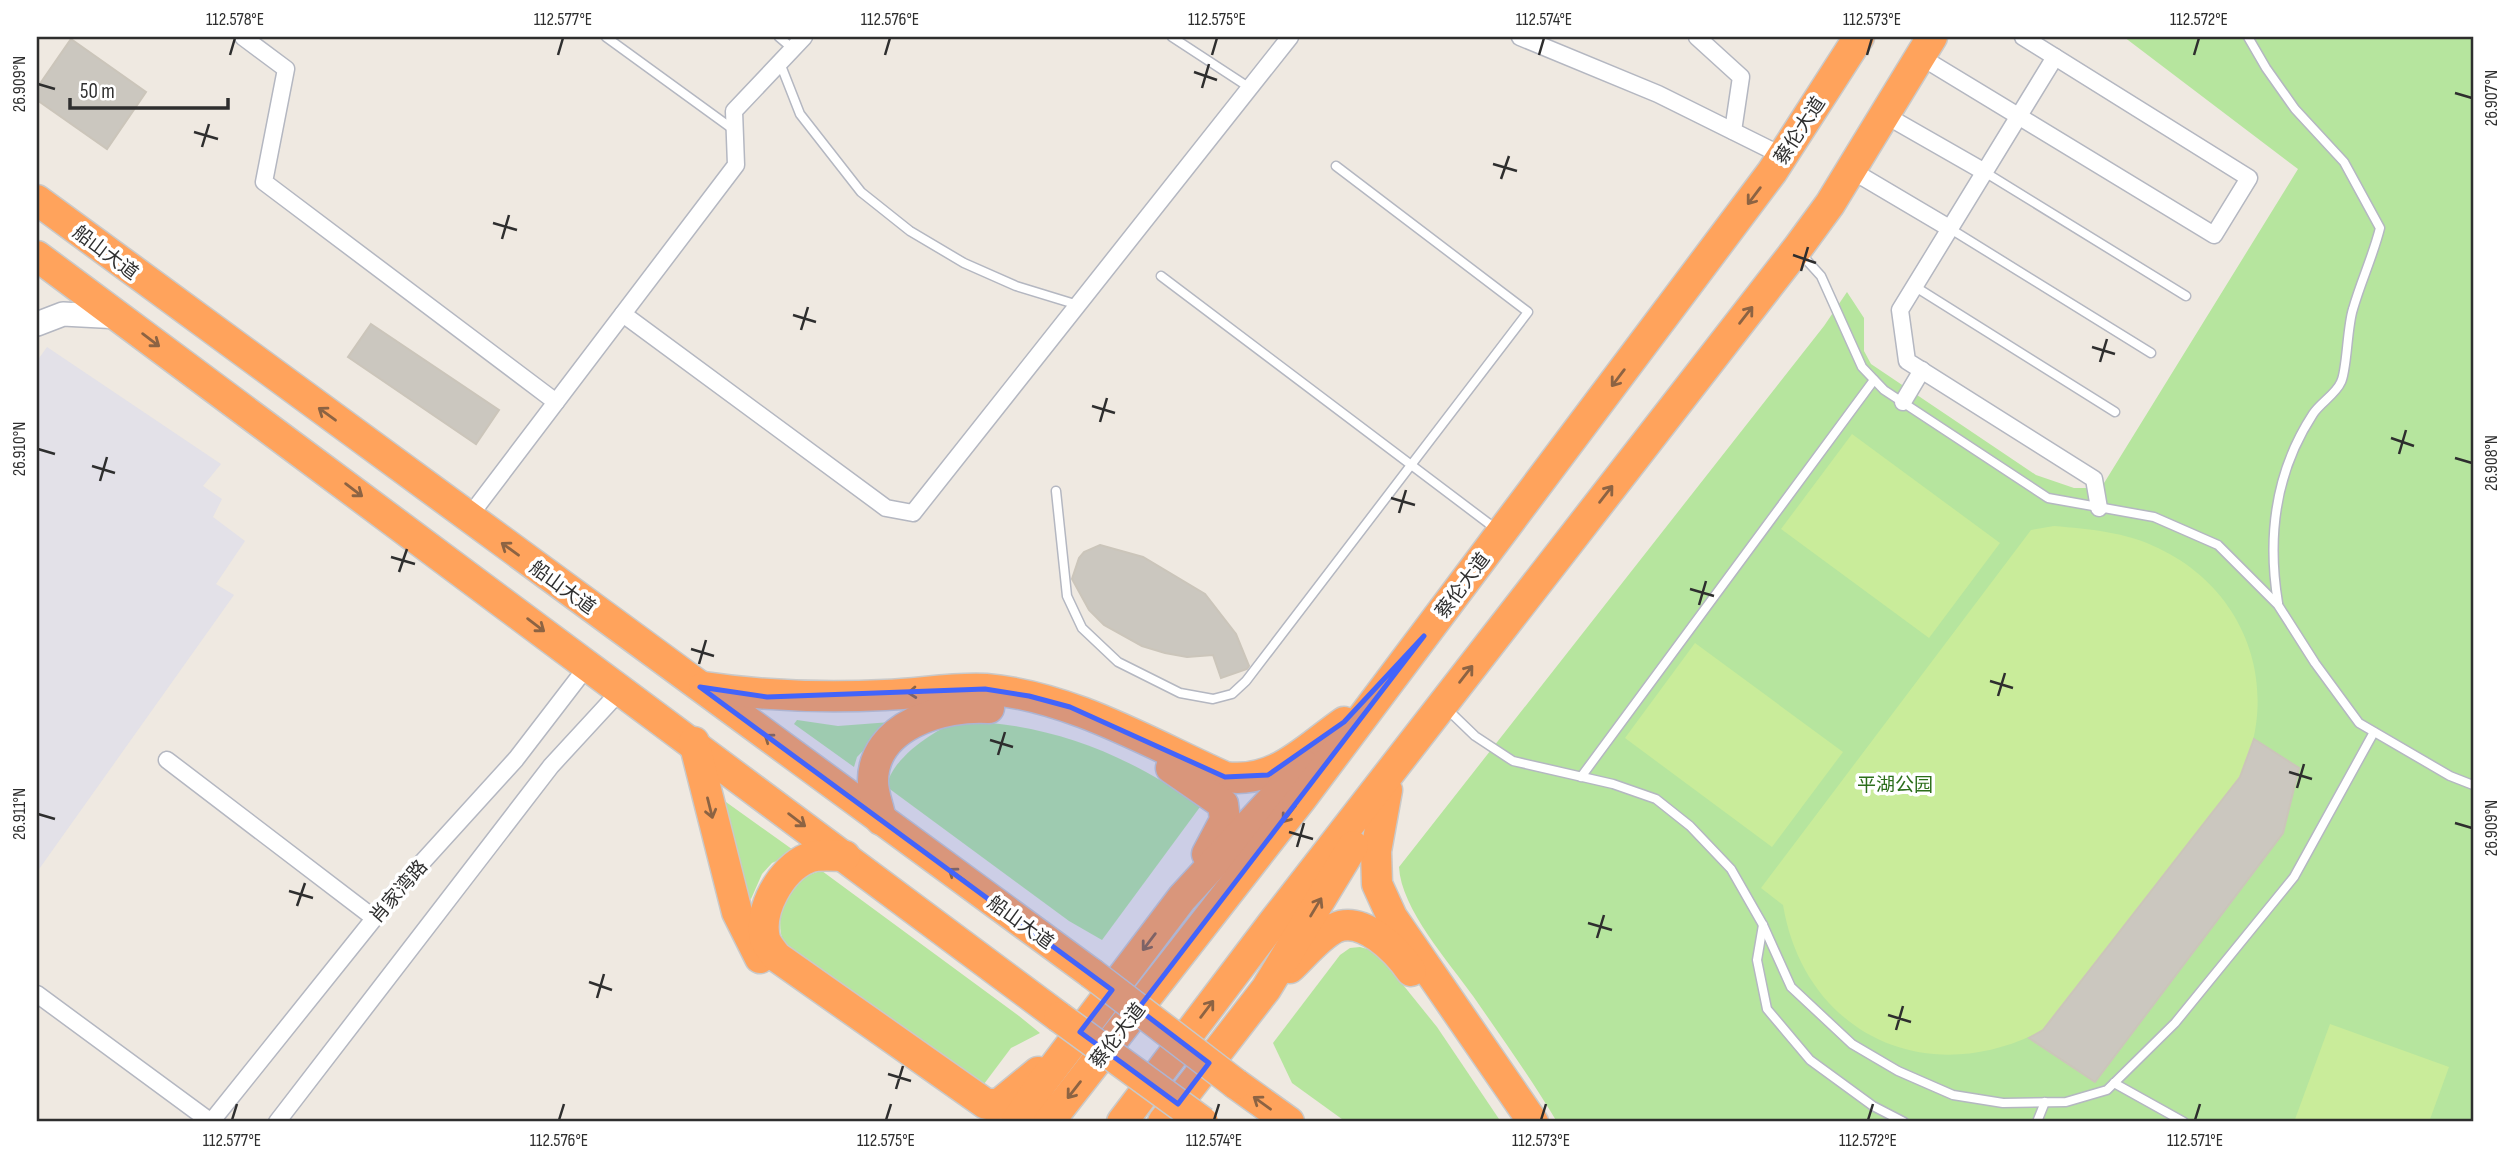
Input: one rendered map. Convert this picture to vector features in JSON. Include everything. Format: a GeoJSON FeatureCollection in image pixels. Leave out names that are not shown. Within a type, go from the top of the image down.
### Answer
{"type":"FeatureCollection","features":[{"type":"Feature","properties":{"kind":"highway","name":"蔡伦大道"},"geometry":{"type":"LineString","coordinates":[[1049,1122],[1287,818],[1783,156],[1859,37]]}},
{"type":"Feature","properties":{"kind":"highway"},"geometry":{"type":"LineString","coordinates":[[1122,1122],[1797,249],[1851,170],[1926,47]]}},
{"type":"Feature","properties":{"kind":"highway","name":"船山大道"},"geometry":{"type":"LineString","coordinates":[[37,200],[1091,973],[1289,1122]]}},
{"type":"Feature","properties":{"kind":"highway"},"geometry":{"type":"LineString","coordinates":[[37,256],[1203,1122]]}},
{"type":"Feature","properties":{"kind":"highway"},"geometry":{"type":"LineString","coordinates":[[1016,1122],[1070,1045],[1182,898],[1423,636]]}},
{"type":"Feature","properties":{"kind":"highway"},"geometry":{"type":"LineString","coordinates":[[700,687],[767,697],[972,690],[1029,696],[1070,708],[1225,777],[1246,780],[1268,775],[1344,722]]}},
{"type":"Feature","properties":{"kind":"highway"},"geometry":{"type":"LineString","coordinates":[[881,820],[873,782],[878,757],[907,726],[935,713],[969,707],[1017,710],[1069,723],[1171,768],[1223,804],[1225,820],[1182,898]]}},
{"type":"Feature","properties":{"kind":"highway"},"geometry":{"type":"LineString","coordinates":[[1164,1122],[1266,989],[1424,728]]}},
{"type":"Feature","properties":{"kind":"highway"},"geometry":{"type":"LineString","coordinates":[[694,742],[737,912],[757,955],[779,978],[977,1116],[978,1122]]}},
{"type":"Feature","properties":{"kind":"highway"},"geometry":{"type":"LineString","coordinates":[[1387,790],[1376,851],[1377,884],[1392,917],[1534,1122]]}},
{"type":"Feature","properties":{"kind":"highway"},"geometry":{"type":"LineString","coordinates":[[845,856],[809,857],[785,874],[772,895],[763,925],[765,942],[777,957],[986,1104],[999,1104],[1070,1045]]}},
{"type":"Feature","properties":{"kind":"highway"},"geometry":{"type":"LineString","coordinates":[[1266,989],[1335,928],[1356,927],[1379,937],[1401,957],[1514,1122]]}},
{"type":"Feature","properties":{"kind":"street"},"geometry":{"type":"LineString","coordinates":[[243,37],[286,69],[264,182],[556,402]]}},
{"type":"Feature","properties":{"kind":"street"},"geometry":{"type":"LineString","coordinates":[[623,314],[886,508],[913,513],[1290,37]]}},
{"type":"Feature","properties":{"kind":"street"},"geometry":{"type":"LineString","coordinates":[[1520,37],[1658,94],[1783,156]]}},
{"type":"Feature","properties":{"kind":"street"},"geometry":{"type":"LineString","coordinates":[[1697,37],[1741,77],[1733,131]]}},
{"type":"Feature","properties":{"kind":"street"},"geometry":{"type":"LineString","coordinates":[[1926,47],[2018,116],[2214,234],[2249,178],[2023,37]]}},
{"type":"Feature","properties":{"kind":"street"},"geometry":{"type":"LineString","coordinates":[[468,518],[736,165],[737,132],[734,111],[798,43]]}},
{"type":"Feature","properties":{"kind":"street"},"geometry":{"type":"LineString","coordinates":[[2055,57],[1900,310],[1907,361],[2094,479],[2099,508]]}},
{"type":"Feature","properties":{"kind":"street"},"geometry":{"type":"LineString","coordinates":[[1885,115],[1983,172]]}},
{"type":"Feature","properties":{"kind":"street"},"geometry":{"type":"LineString","coordinates":[[1851,170],[1949,228]]}},
{"type":"Feature","properties":{"kind":"street"},"geometry":{"type":"LineString","coordinates":[[37,324],[63,314],[120,317]]}},
{"type":"Feature","properties":{"kind":"street"},"geometry":{"type":"LineString","coordinates":[[1903,402],[1922,370]]}},
{"type":"Feature","properties":{"kind":"street","name":"肖家湾路"},"geometry":{"type":"LineString","coordinates":[[212,1122],[374,918],[516,759],[589,664]]}},
{"type":"Feature","properties":{"kind":"street"},"geometry":{"type":"LineString","coordinates":[[277,1122],[551,766],[622,689]]}},
{"type":"Feature","properties":{"kind":"street"},"geometry":{"type":"LineString","coordinates":[[167,761],[374,918]]}},
{"type":"Feature","properties":{"kind":"street"},"geometry":{"type":"LineString","coordinates":[[37,994],[212,1122]]}},
{"type":"Feature","properties":{"kind":"lane"},"geometry":{"type":"LineString","coordinates":[[606,37],[737,132]]}},
{"type":"Feature","properties":{"kind":"lane"},"geometry":{"type":"LineString","coordinates":[[779,37],[798,43]]}},
{"type":"Feature","properties":{"kind":"lane"},"geometry":{"type":"LineString","coordinates":[[1172,37],[1250,88]]}},
{"type":"Feature","properties":{"kind":"lane"},"geometry":{"type":"LineString","coordinates":[[2248,37],[2295,109],[2344,162],[2380,228],[2372,260],[2353,308],[2342,382],[2314,412],[2294,449],[2278,490],[2273,527],[2272,570],[2278,605]]}},
{"type":"Feature","properties":{"kind":"lane"},"geometry":{"type":"LineString","coordinates":[[780,63],[800,114],[861,192],[910,231],[964,263],[1016,286],[1078,306]]}},
{"type":"Feature","properties":{"kind":"lane"},"geometry":{"type":"LineString","coordinates":[[1056,491],[1067,596],[1082,628],[1118,662],[1180,693],[1213,699],[1233,694],[1246,681],[1528,312],[1336,166]]}},
{"type":"Feature","properties":{"kind":"lane"},"geometry":{"type":"LineString","coordinates":[[1983,172],[2186,296]]}},
{"type":"Feature","properties":{"kind":"lane"},"geometry":{"type":"LineString","coordinates":[[1949,228],[2151,353]]}},
{"type":"Feature","properties":{"kind":"lane"},"geometry":{"type":"LineString","coordinates":[[1797,249],[1821,276],[1862,367],[1874,380],[2048,498],[2154,517],[2218,545],[2278,605],[2315,663],[2359,723],[2450,776],[2473,785]]}},
{"type":"Feature","properties":{"kind":"lane"},"geometry":{"type":"LineString","coordinates":[[1161,276],[1501,533]]}},
{"type":"Feature","properties":{"kind":"lane"},"geometry":{"type":"LineString","coordinates":[[1914,286],[2115,412]]}},
{"type":"Feature","properties":{"kind":"lane"},"geometry":{"type":"LineString","coordinates":[[1581,777],[1874,380]]}},
{"type":"Feature","properties":{"kind":"lane"},"geometry":{"type":"LineString","coordinates":[[1443,704],[1475,736],[1513,761],[1657,799],[1690,826],[1731,869],[1763,925],[1791,987],[1852,1044],[1898,1071],[1953,1095],[2003,1103],[2066,1102],[2107,1090],[2175,1023],[2294,877],[2374,732]]}},
{"type":"Feature","properties":{"kind":"lane"},"geometry":{"type":"LineString","coordinates":[[1763,925],[1757,960],[1767,1009],[1810,1060],[1873,1106],[1904,1122]]}},
{"type":"Feature","properties":{"kind":"lane"},"geometry":{"type":"LineString","coordinates":[[2114,1083],[2184,1122]]}},
{"type":"Feature","properties":{"kind":"lane"},"geometry":{"type":"LineString","coordinates":[[2037,1122],[2045,1102]]}},
{"type":"Feature","properties":{"kind":"highlighted area"},"geometry":{"type":"Polygon","coordinates":[[[1424,636],[1138,1009],[1209,1063],[1178,1104],[1080,1032],[1112,990],[700,687],[767,697],[985,689],[1029,696],[1070,707],[1225,777],[1268,775],[1344,722],[1424,636]]]}},
{"type":"Feature","properties":{"kind":"shaded area"},"geometry":{"type":"Polygon","coordinates":[[[47,347],[221,464],[203,486],[222,499],[213,517],[245,541],[216,584],[234,595],[37,872],[37,361],[47,347]]]}},
{"type":"Feature","properties":{"kind":"green space","name":"平湖公园"},"geometry":{"type":"Polygon","coordinates":[[[2124,37],[2473,37],[2473,1122],[1557,1122],[1516,1058],[1417,917],[1408,900],[1399,867],[1824,326],[1847,292],[1864,318],[1864,351],[1871,364],[2036,475],[2074,488],[2101,488],[2298,169],[2124,37]]]}},
{"type":"Feature","properties":{"kind":"green space"},"geometry":{"type":"Polygon","coordinates":[[[1852,434],[2000,543],[1929,638],[1781,529],[1852,434]]]}},
{"type":"Feature","properties":{"kind":"green space"},"geometry":{"type":"Polygon","coordinates":[[[2054,526],[2107,532],[2146,543],[2189,566],[2214,589],[2234,616],[2248,645],[2256,677],[2257,710],[2252,744],[2240,777],[2043,1030],[2000,1047],[1957,1054],[1916,1052],[1878,1039],[1845,1018],[1817,988],[1796,950],[1783,905],[1761,888],[2031,530],[2054,526]]]}},
{"type":"Feature","properties":{"kind":"green space"},"geometry":{"type":"Polygon","coordinates":[[[1695,643],[1843,752],[1772,847],[1625,738],[1695,643]]]}},
{"type":"Feature","properties":{"kind":"green space"},"geometry":{"type":"Polygon","coordinates":[[[797,720],[838,726],[891,722],[857,757],[854,767],[794,724],[797,720]]]}},
{"type":"Feature","properties":{"kind":"green space"},"geometry":{"type":"Polygon","coordinates":[[[960,721],[1025,728],[1086,745],[1145,771],[1200,807],[1102,940],[1069,921],[887,787],[896,766],[915,746],[939,730],[960,721]]]}},
{"type":"Feature","properties":{"kind":"green space"},"geometry":{"type":"Polygon","coordinates":[[[719,797],[796,852],[772,863],[762,874],[751,899],[747,897],[719,797]]]}},
{"type":"Feature","properties":{"kind":"green space"},"geometry":{"type":"Polygon","coordinates":[[[822,871],[1040,1033],[1011,1048],[981,1088],[784,944],[780,921],[786,898],[800,881],[822,871]]]}},
{"type":"Feature","properties":{"kind":"green space"},"geometry":{"type":"Polygon","coordinates":[[[1350,948],[1371,950],[1383,960],[1437,1027],[1501,1122],[1346,1122],[1292,1083],[1273,1043],[1340,955],[1350,948]]]}},
{"type":"Feature","properties":{"kind":"green space"},"geometry":{"type":"Polygon","coordinates":[[[2330,1024],[2449,1067],[2429,1122],[2294,1122],[2330,1024]]]}},
{"type":"Feature","properties":{"kind":"building"},"geometry":{"type":"Polygon","coordinates":[[[71,39],[146,92],[107,149],[37,100],[37,88],[71,39]]]}},
{"type":"Feature","properties":{"kind":"building"},"geometry":{"type":"Polygon","coordinates":[[[371,324],[499,410],[476,444],[348,357],[371,324]]]}},
{"type":"Feature","properties":{"kind":"building"},"geometry":{"type":"Polygon","coordinates":[[[1100,545],[1143,557],[1205,594],[1236,634],[1249,666],[1247,669],[1221,678],[1213,655],[1187,657],[1165,653],[1142,646],[1104,625],[1089,610],[1072,579],[1079,558],[1084,552],[1100,545]]]}},
{"type":"Feature","properties":{"kind":"building"},"geometry":{"type":"Polygon","coordinates":[[[2254,739],[2299,768],[2283,833],[2095,1082],[2029,1038],[2043,1030],[2240,777],[2254,739]]]}}]}
